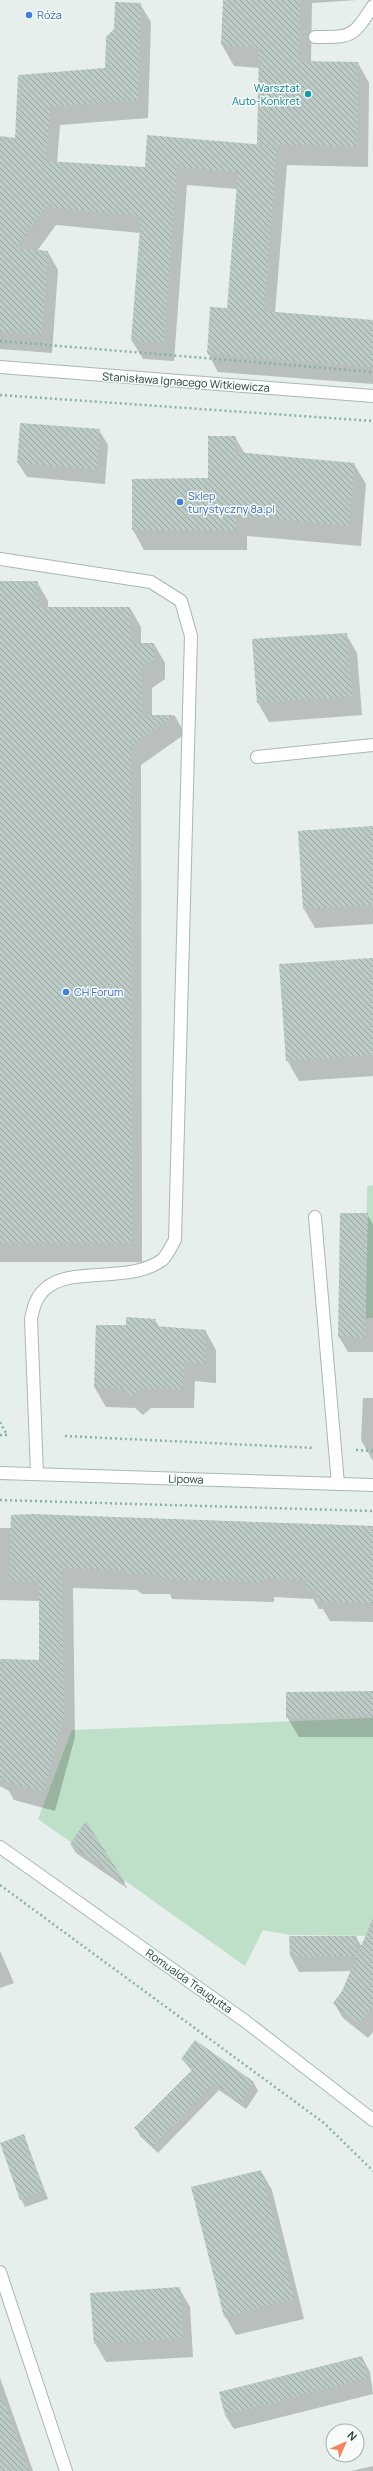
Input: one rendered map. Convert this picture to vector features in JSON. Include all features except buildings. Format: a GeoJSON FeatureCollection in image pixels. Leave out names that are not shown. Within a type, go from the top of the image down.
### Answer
{"type":"FeatureCollection","features":[{"type":"Feature","properties":{"kind":"street"},"geometry":{"type":"LineString","coordinates":[[315,37],[346,37],[360,26],[373,6]]}},
{"type":"Feature","properties":{"kind":"street","name":"Stanisława Ignacego Witkiewicza"},"geometry":{"type":"LineString","coordinates":[[0,367],[373,396]]}},
{"type":"Feature","properties":{"kind":"street"},"geometry":{"type":"LineString","coordinates":[[0,559],[151,582],[181,601],[192,636],[175,1240],[163,1260],[141,1272],[66,1279],[53,1283],[42,1291],[30,1319],[37,1474]]}},
{"type":"Feature","properties":{"kind":"street"},"geometry":{"type":"LineString","coordinates":[[257,757],[373,745]]}},
{"type":"Feature","properties":{"kind":"street"},"geometry":{"type":"LineString","coordinates":[[315,1217],[338,1484]]}},
{"type":"Feature","properties":{"kind":"street","name":"Lipowa"},"geometry":{"type":"LineString","coordinates":[[0,1472],[373,1485]]}},
{"type":"Feature","properties":{"kind":"street","name":"Romualda Traugutta"},"geometry":{"type":"LineString","coordinates":[[0,1847],[245,2020],[373,2120]]}},
{"type":"Feature","properties":{"kind":"street"},"geometry":{"type":"LineString","coordinates":[[0,2272],[66,2471]]}},
{"type":"Feature","properties":{"kind":"path"},"geometry":{"type":"LineString","coordinates":[[0,341],[373,372]]}},
{"type":"Feature","properties":{"kind":"path"},"geometry":{"type":"LineString","coordinates":[[0,395],[373,421]]}},
{"type":"Feature","properties":{"kind":"path"},"geometry":{"type":"LineString","coordinates":[[0,1422],[7,1435],[0,1435]]}},
{"type":"Feature","properties":{"kind":"path"},"geometry":{"type":"LineString","coordinates":[[65,1436],[373,1451]]}},
{"type":"Feature","properties":{"kind":"path"},"geometry":{"type":"LineString","coordinates":[[0,1500],[373,1511]]}},
{"type":"Feature","properties":{"kind":"path"},"geometry":{"type":"LineString","coordinates":[[0,1885],[324,2123],[373,2171]]}},
{"type":"Feature","properties":{"kind":"green space"},"geometry":{"type":"Polygon","coordinates":[[[373,1185],[373,1318],[366,1318],[367,1186],[373,1185]]]}},
{"type":"Feature","properties":{"kind":"green space"},"geometry":{"type":"Polygon","coordinates":[[[373,1718],[373,1936],[291,1935],[263,1930],[245,1966],[38,1819],[72,1730],[373,1718]]]}},
{"type":"Feature","properties":{"kind":"place","name":"Róża"},"geometry":{"type":"Point","coordinates":[29,15]}},
{"type":"Feature","properties":{"kind":"place","name":"Warsztat Auto-Konkret"},"geometry":{"type":"Point","coordinates":[308,94]}},
{"type":"Feature","properties":{"kind":"place","name":"Sklep turystyczny 8a.pl"},"geometry":{"type":"Point","coordinates":[180,502]}},
{"type":"Feature","properties":{"kind":"place","name":"CH Forum"},"geometry":{"type":"Point","coordinates":[66,992]}}]}
